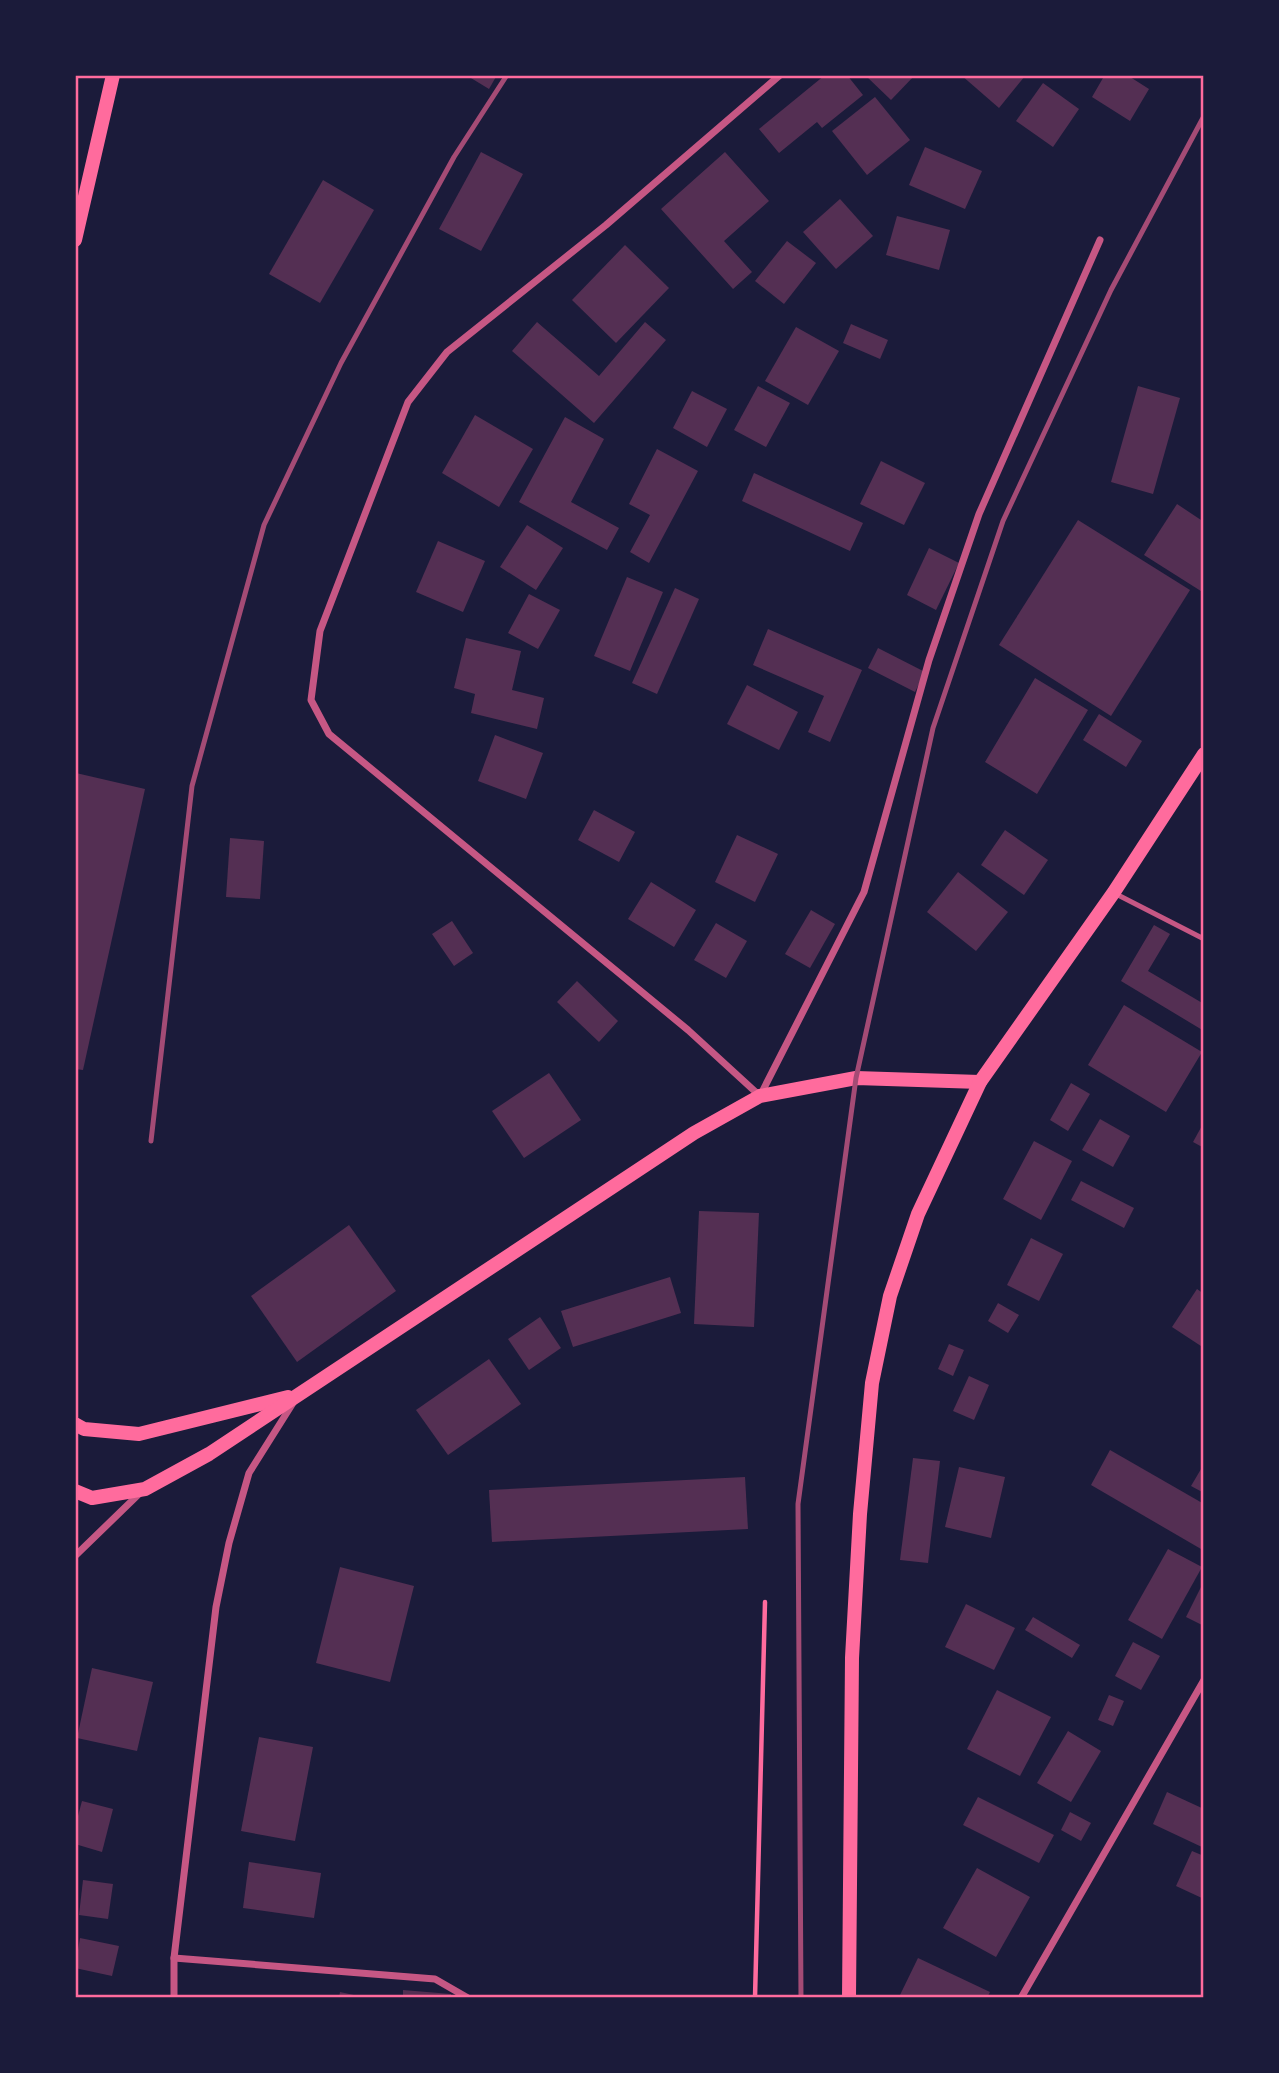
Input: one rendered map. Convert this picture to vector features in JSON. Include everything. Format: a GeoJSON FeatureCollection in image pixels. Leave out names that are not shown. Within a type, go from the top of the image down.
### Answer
{"type":"FeatureCollection","features":[{"type":"Feature","properties":{"kind":"main road"},"geometry":{"type":"LineString","coordinates":[[75,240],[113,75]]}},
{"type":"Feature","properties":{"kind":"main road"},"geometry":{"type":"LineString","coordinates":[[849,1998],[852,1658],[860,1514],[872,1383],[890,1296],[918,1214],[980,1082],[1114,892],[1204,754]]}},
{"type":"Feature","properties":{"kind":"main road"},"geometry":{"type":"LineString","coordinates":[[75,1492],[92,1498],[145,1489],[209,1454],[694,1133],[761,1096],[856,1078],[980,1082]]}},
{"type":"Feature","properties":{"kind":"main road"},"geometry":{"type":"LineString","coordinates":[[75,1424],[84,1429],[139,1434],[299,1394]]}},
{"type":"Feature","properties":{"kind":"street"},"geometry":{"type":"LineString","coordinates":[[780,75],[606,225],[447,352],[408,402],[320,631],[311,700],[329,734],[688,1030],[761,1096],[864,892],[929,660],[979,514],[1100,240]]}},
{"type":"Feature","properties":{"kind":"street"},"geometry":{"type":"LineString","coordinates":[[174,1998],[174,1958],[216,1607],[229,1543],[249,1473],[299,1394]]}},
{"type":"Feature","properties":{"kind":"street"},"geometry":{"type":"LineString","coordinates":[[75,1556],[145,1489]]}},
{"type":"Feature","properties":{"kind":"street"},"geometry":{"type":"LineString","coordinates":[[1021,1998],[1204,1680]]}},
{"type":"Feature","properties":{"kind":"street"},"geometry":{"type":"LineString","coordinates":[[174,1958],[435,1979],[468,1998]]}},
{"type":"Feature","properties":{"kind":"lane"},"geometry":{"type":"LineString","coordinates":[[1114,892],[1204,939]]}},
{"type":"Feature","properties":{"kind":"path"},"geometry":{"type":"LineString","coordinates":[[755,1998],[765,1602]]}},
{"type":"Feature","properties":{"kind":"building"},"geometry":{"type":"Polygon","coordinates":[[[466,75],[497,75],[489,89],[466,75]]]}},
{"type":"Feature","properties":{"kind":"building"},"geometry":{"type":"Polygon","coordinates":[[[825,75],[847,75],[863,95],[822,128],[817,122],[779,153],[759,129],[825,75]]]}},
{"type":"Feature","properties":{"kind":"building"},"geometry":{"type":"Polygon","coordinates":[[[865,75],[915,75],[891,100],[865,75]]]}},
{"type":"Feature","properties":{"kind":"building"},"geometry":{"type":"Polygon","coordinates":[[[961,75],[1024,75],[1025,76],[999,108],[961,75]]]}},
{"type":"Feature","properties":{"kind":"building"},"geometry":{"type":"Polygon","coordinates":[[[1100,75],[1127,75],[1149,89],[1130,121],[1092,97],[1103,78],[1100,75]]]}},
{"type":"Feature","properties":{"kind":"building"},"geometry":{"type":"Polygon","coordinates":[[[1043,83],[1079,109],[1053,147],[1016,121],[1043,83]]]}},
{"type":"Feature","properties":{"kind":"building"},"geometry":{"type":"Polygon","coordinates":[[[875,97],[910,140],[867,175],[832,131],[875,97]]]}},
{"type":"Feature","properties":{"kind":"building"},"geometry":{"type":"Polygon","coordinates":[[[925,147],[982,171],[965,209],[909,185],[925,147]]]}},
{"type":"Feature","properties":{"kind":"building"},"geometry":{"type":"Polygon","coordinates":[[[481,152],[523,174],[481,251],[439,229],[481,152]]]}},
{"type":"Feature","properties":{"kind":"building"},"geometry":{"type":"Polygon","coordinates":[[[725,152],[769,201],[724,241],[752,272],[733,289],[661,209],[725,152]]]}},
{"type":"Feature","properties":{"kind":"building"},"geometry":{"type":"Polygon","coordinates":[[[323,180],[374,210],[320,303],[269,274],[323,180]]]}},
{"type":"Feature","properties":{"kind":"building"},"geometry":{"type":"Polygon","coordinates":[[[840,199],[873,236],[836,269],[803,232],[840,199]]]}},
{"type":"Feature","properties":{"kind":"building"},"geometry":{"type":"Polygon","coordinates":[[[897,216],[950,230],[939,270],[886,255],[897,216]]]}},
{"type":"Feature","properties":{"kind":"building"},"geometry":{"type":"Polygon","coordinates":[[[787,241],[816,263],[784,304],[755,281],[787,241]]]}},
{"type":"Feature","properties":{"kind":"building"},"geometry":{"type":"Polygon","coordinates":[[[625,245],[669,288],[616,343],[572,300],[625,245]]]}},
{"type":"Feature","properties":{"kind":"building"},"geometry":{"type":"Polygon","coordinates":[[[537,322],[599,376],[645,322],[666,340],[594,423],[512,351],[537,322]]]}},
{"type":"Feature","properties":{"kind":"building"},"geometry":{"type":"Polygon","coordinates":[[[851,324],[888,340],[880,359],[843,343],[851,324]]]}},
{"type":"Feature","properties":{"kind":"building"},"geometry":{"type":"Polygon","coordinates":[[[796,327],[839,351],[808,405],[765,381],[796,327]]]}},
{"type":"Feature","properties":{"kind":"building"},"geometry":{"type":"Polygon","coordinates":[[[758,386],[790,403],[766,447],[734,430],[758,386]]]}},
{"type":"Feature","properties":{"kind":"building"},"geometry":{"type":"Polygon","coordinates":[[[1138,386],[1180,398],[1153,494],[1111,482],[1138,386]]]}},
{"type":"Feature","properties":{"kind":"building"},"geometry":{"type":"Polygon","coordinates":[[[692,391],[727,409],[707,447],[673,428],[692,391]]]}},
{"type":"Feature","properties":{"kind":"building"},"geometry":{"type":"Polygon","coordinates":[[[475,415],[533,449],[499,507],[442,473],[475,415]]]}},
{"type":"Feature","properties":{"kind":"building"},"geometry":{"type":"Polygon","coordinates":[[[565,417],[604,439],[571,502],[619,528],[607,550],[519,502],[565,417]]]}},
{"type":"Feature","properties":{"kind":"building"},"geometry":{"type":"Polygon","coordinates":[[[657,449],[698,471],[649,563],[630,552],[650,515],[629,504],[657,449]]]}},
{"type":"Feature","properties":{"kind":"building"},"geometry":{"type":"Polygon","coordinates":[[[881,461],[925,483],[904,525],[860,504],[881,461]]]}},
{"type":"Feature","properties":{"kind":"building"},"geometry":{"type":"Polygon","coordinates":[[[754,473],[863,523],[850,551],[742,501],[754,473]]]}},
{"type":"Feature","properties":{"kind":"building"},"geometry":{"type":"Polygon","coordinates":[[[1177,504],[1204,522],[1204,593],[1144,555],[1177,504]]]}},
{"type":"Feature","properties":{"kind":"building"},"geometry":{"type":"Polygon","coordinates":[[[1078,520],[1190,590],[1111,716],[999,645],[1078,520]]]}},
{"type":"Feature","properties":{"kind":"building"},"geometry":{"type":"Polygon","coordinates":[[[527,525],[563,548],[536,590],[500,567],[527,525]]]}},
{"type":"Feature","properties":{"kind":"building"},"geometry":{"type":"Polygon","coordinates":[[[438,541],[485,561],[463,612],[416,592],[438,541]]]}},
{"type":"Feature","properties":{"kind":"building"},"geometry":{"type":"Polygon","coordinates":[[[929,548],[959,563],[936,610],[907,595],[929,548]]]}},
{"type":"Feature","properties":{"kind":"building"},"geometry":{"type":"Polygon","coordinates":[[[627,577],[663,592],[630,671],[594,656],[627,577]]]}},
{"type":"Feature","properties":{"kind":"building"},"geometry":{"type":"Polygon","coordinates":[[[675,588],[699,599],[657,694],[632,683],[675,588]]]}},
{"type":"Feature","properties":{"kind":"building"},"geometry":{"type":"Polygon","coordinates":[[[529,594],[560,610],[538,649],[508,633],[529,594]]]}},
{"type":"Feature","properties":{"kind":"building"},"geometry":{"type":"Polygon","coordinates":[[[768,629],[862,670],[830,742],[808,732],[824,696],[753,665],[768,629]]]}},
{"type":"Feature","properties":{"kind":"building"},"geometry":{"type":"Polygon","coordinates":[[[466,638],[521,651],[512,690],[544,698],[537,729],[471,713],[475,694],[454,688],[466,638]]]}},
{"type":"Feature","properties":{"kind":"building"},"geometry":{"type":"Polygon","coordinates":[[[878,648],[925,672],[915,692],[868,668],[878,648]]]}},
{"type":"Feature","properties":{"kind":"building"},"geometry":{"type":"Polygon","coordinates":[[[1035,678],[1088,710],[1037,794],[985,762],[1035,678]]]}},
{"type":"Feature","properties":{"kind":"building"},"geometry":{"type":"Polygon","coordinates":[[[747,685],[798,712],[779,750],[727,724],[747,685]]]}},
{"type":"Feature","properties":{"kind":"building"},"geometry":{"type":"Polygon","coordinates":[[[1099,714],[1142,741],[1126,767],[1083,740],[1099,714]]]}},
{"type":"Feature","properties":{"kind":"building"},"geometry":{"type":"Polygon","coordinates":[[[495,735],[543,753],[526,799],[478,781],[495,735]]]}},
{"type":"Feature","properties":{"kind":"building"},"geometry":{"type":"Polygon","coordinates":[[[76,773],[145,789],[83,1070],[75,1069],[76,773]]]}},
{"type":"Feature","properties":{"kind":"building"},"geometry":{"type":"Polygon","coordinates":[[[594,810],[635,832],[619,862],[578,840],[594,810]]]}},
{"type":"Feature","properties":{"kind":"building"},"geometry":{"type":"Polygon","coordinates":[[[1005,830],[1048,860],[1024,895],[981,865],[1005,830]]]}},
{"type":"Feature","properties":{"kind":"building"},"geometry":{"type":"Polygon","coordinates":[[[737,835],[778,854],[755,902],[715,882],[737,835]]]}},
{"type":"Feature","properties":{"kind":"building"},"geometry":{"type":"Polygon","coordinates":[[[230,838],[264,841],[260,899],[226,897],[230,838]]]}},
{"type":"Feature","properties":{"kind":"building"},"geometry":{"type":"Polygon","coordinates":[[[958,872],[1008,912],[976,951],[927,912],[958,872]]]}},
{"type":"Feature","properties":{"kind":"building"},"geometry":{"type":"Polygon","coordinates":[[[651,882],[696,910],[674,947],[628,919],[651,882]]]}},
{"type":"Feature","properties":{"kind":"building"},"geometry":{"type":"Polygon","coordinates":[[[811,910],[835,924],[810,968],[785,954],[811,910]]]}},
{"type":"Feature","properties":{"kind":"building"},"geometry":{"type":"Polygon","coordinates":[[[452,921],[473,953],[454,966],[432,934],[452,921]]]}},
{"type":"Feature","properties":{"kind":"building"},"geometry":{"type":"Polygon","coordinates":[[[716,923],[747,941],[726,978],[694,960],[716,923]]]}},
{"type":"Feature","properties":{"kind":"building"},"geometry":{"type":"Polygon","coordinates":[[[1154,925],[1170,934],[1148,971],[1204,1004],[1204,1031],[1121,981],[1154,925]]]}},
{"type":"Feature","properties":{"kind":"building"},"geometry":{"type":"Polygon","coordinates":[[[577,981],[618,1021],[599,1042],[557,1002],[577,981]]]}},
{"type":"Feature","properties":{"kind":"building"},"geometry":{"type":"Polygon","coordinates":[[[1124,1005],[1202,1052],[1166,1112],[1088,1065],[1124,1005]]]}},
{"type":"Feature","properties":{"kind":"building"},"geometry":{"type":"Polygon","coordinates":[[[549,1073],[581,1120],[524,1158],[492,1111],[549,1073]]]}},
{"type":"Feature","properties":{"kind":"building"},"geometry":{"type":"Polygon","coordinates":[[[1071,1083],[1090,1094],[1068,1131],[1050,1120],[1071,1083]]]}},
{"type":"Feature","properties":{"kind":"building"},"geometry":{"type":"Polygon","coordinates":[[[1100,1119],[1130,1136],[1113,1167],[1082,1150],[1100,1119]]]}},
{"type":"Feature","properties":{"kind":"building"},"geometry":{"type":"Polygon","coordinates":[[[1204,1122],[1204,1148],[1193,1142],[1204,1122]]]}},
{"type":"Feature","properties":{"kind":"building"},"geometry":{"type":"Polygon","coordinates":[[[1034,1141],[1072,1161],[1041,1220],[1003,1199],[1034,1141]]]}},
{"type":"Feature","properties":{"kind":"building"},"geometry":{"type":"Polygon","coordinates":[[[1081,1181],[1134,1208],[1124,1228],[1071,1200],[1081,1181]]]}},
{"type":"Feature","properties":{"kind":"building"},"geometry":{"type":"Polygon","coordinates":[[[699,1211],[759,1213],[754,1327],[694,1324],[699,1211]]]}},
{"type":"Feature","properties":{"kind":"building"},"geometry":{"type":"Polygon","coordinates":[[[349,1225],[396,1291],[297,1362],[251,1296],[349,1225]]]}},
{"type":"Feature","properties":{"kind":"building"},"geometry":{"type":"Polygon","coordinates":[[[1031,1238],[1063,1254],[1039,1301],[1007,1285],[1031,1238]]]}},
{"type":"Feature","properties":{"kind":"building"},"geometry":{"type":"Polygon","coordinates":[[[670,1277],[681,1313],[573,1347],[561,1311],[670,1277]]]}},
{"type":"Feature","properties":{"kind":"building"},"geometry":{"type":"Polygon","coordinates":[[[1197,1289],[1204,1294],[1204,1348],[1172,1327],[1197,1289]]]}},
{"type":"Feature","properties":{"kind":"building"},"geometry":{"type":"Polygon","coordinates":[[[998,1303],[1019,1315],[1008,1333],[988,1321],[998,1303]]]}},
{"type":"Feature","properties":{"kind":"building"},"geometry":{"type":"Polygon","coordinates":[[[540,1317],[561,1348],[529,1370],[508,1339],[540,1317]]]}},
{"type":"Feature","properties":{"kind":"building"},"geometry":{"type":"Polygon","coordinates":[[[949,1344],[964,1350],[953,1376],[938,1369],[949,1344]]]}},
{"type":"Feature","properties":{"kind":"building"},"geometry":{"type":"Polygon","coordinates":[[[489,1359],[521,1404],[448,1455],[416,1410],[489,1359]]]}},
{"type":"Feature","properties":{"kind":"building"},"geometry":{"type":"Polygon","coordinates":[[[969,1376],[989,1385],[974,1420],[953,1411],[969,1376]]]}},
{"type":"Feature","properties":{"kind":"building"},"geometry":{"type":"Polygon","coordinates":[[[1110,1450],[1204,1504],[1204,1544],[1201,1549],[1091,1485],[1110,1450]]]}},
{"type":"Feature","properties":{"kind":"building"},"geometry":{"type":"Polygon","coordinates":[[[913,1458],[940,1461],[928,1563],[900,1560],[913,1458]]]}},
{"type":"Feature","properties":{"kind":"building"},"geometry":{"type":"Polygon","coordinates":[[[1204,1464],[1204,1493],[1191,1486],[1204,1464]]]}},
{"type":"Feature","properties":{"kind":"building"},"geometry":{"type":"Polygon","coordinates":[[[959,1467],[1005,1477],[991,1538],[945,1527],[959,1467]]]}},
{"type":"Feature","properties":{"kind":"building"},"geometry":{"type":"Polygon","coordinates":[[[745,1477],[748,1529],[492,1542],[489,1490],[745,1477]]]}},
{"type":"Feature","properties":{"kind":"building"},"geometry":{"type":"Polygon","coordinates":[[[1168,1549],[1202,1567],[1162,1639],[1128,1620],[1168,1549]]]}},
{"type":"Feature","properties":{"kind":"building"},"geometry":{"type":"Polygon","coordinates":[[[340,1567],[414,1586],[390,1682],[316,1663],[340,1567]]]}},
{"type":"Feature","properties":{"kind":"building"},"geometry":{"type":"Polygon","coordinates":[[[1204,1581],[1204,1621],[1202,1625],[1186,1617],[1204,1581]]]}},
{"type":"Feature","properties":{"kind":"building"},"geometry":{"type":"Polygon","coordinates":[[[966,1604],[1015,1628],[994,1670],[945,1647],[966,1604]]]}},
{"type":"Feature","properties":{"kind":"building"},"geometry":{"type":"Polygon","coordinates":[[[1033,1617],[1080,1645],[1072,1658],[1025,1630],[1033,1617]]]}},
{"type":"Feature","properties":{"kind":"building"},"geometry":{"type":"Polygon","coordinates":[[[1133,1642],[1160,1656],[1141,1690],[1115,1676],[1133,1642]]]}},
{"type":"Feature","properties":{"kind":"building"},"geometry":{"type":"Polygon","coordinates":[[[92,1668],[153,1682],[137,1751],[77,1738],[92,1668]]]}},
{"type":"Feature","properties":{"kind":"building"},"geometry":{"type":"Polygon","coordinates":[[[997,1690],[1051,1717],[1020,1776],[967,1749],[997,1690]]]}},
{"type":"Feature","properties":{"kind":"building"},"geometry":{"type":"Polygon","coordinates":[[[1109,1695],[1124,1701],[1113,1726],[1098,1720],[1109,1695]]]}},
{"type":"Feature","properties":{"kind":"building"},"geometry":{"type":"Polygon","coordinates":[[[1068,1731],[1101,1751],[1071,1802],[1037,1783],[1068,1731]]]}},
{"type":"Feature","properties":{"kind":"building"},"geometry":{"type":"Polygon","coordinates":[[[259,1737],[313,1747],[295,1841],[241,1831],[259,1737]]]}},
{"type":"Feature","properties":{"kind":"building"},"geometry":{"type":"Polygon","coordinates":[[[1167,1792],[1204,1809],[1204,1848],[1153,1824],[1167,1792]]]}},
{"type":"Feature","properties":{"kind":"building"},"geometry":{"type":"Polygon","coordinates":[[[978,1797],[1054,1835],[1039,1863],[963,1825],[978,1797]]]}},
{"type":"Feature","properties":{"kind":"building"},"geometry":{"type":"Polygon","coordinates":[[[82,1801],[113,1809],[102,1852],[75,1844],[75,1827],[82,1801]]]}},
{"type":"Feature","properties":{"kind":"building"},"geometry":{"type":"Polygon","coordinates":[[[1070,1812],[1091,1823],[1081,1841],[1061,1830],[1070,1812]]]}},
{"type":"Feature","properties":{"kind":"building"},"geometry":{"type":"Polygon","coordinates":[[[1192,1851],[1204,1856],[1204,1899],[1176,1886],[1192,1851]]]}},
{"type":"Feature","properties":{"kind":"building"},"geometry":{"type":"Polygon","coordinates":[[[249,1862],[321,1873],[314,1918],[243,1908],[249,1862]]]}},
{"type":"Feature","properties":{"kind":"building"},"geometry":{"type":"Polygon","coordinates":[[[977,1868],[1030,1897],[996,1957],[943,1928],[977,1868]]]}},
{"type":"Feature","properties":{"kind":"building"},"geometry":{"type":"Polygon","coordinates":[[[83,1880],[113,1884],[108,1919],[79,1915],[83,1880]]]}},
{"type":"Feature","properties":{"kind":"building"},"geometry":{"type":"Polygon","coordinates":[[[80,1938],[119,1946],[112,1976],[75,1968],[80,1938]]]}},
{"type":"Feature","properties":{"kind":"building"},"geometry":{"type":"Polygon","coordinates":[[[918,1958],[990,1992],[987,1998],[907,1998],[900,1995],[918,1958]]]}},
{"type":"Feature","properties":{"kind":"building"},"geometry":{"type":"Polygon","coordinates":[[[403,1990],[451,1994],[451,1998],[403,1998],[403,1990]]]}},
{"type":"Feature","properties":{"kind":"building"},"geometry":{"type":"Polygon","coordinates":[[[340,1992],[363,1997],[363,1998],[339,1998],[340,1992]]]}},
{"type":"Feature","properties":{"kind":"railway"},"geometry":{"type":"LineString","coordinates":[[151,1141],[192,786],[264,525],[341,363],[454,157],[507,75]]}},
{"type":"Feature","properties":{"kind":"railway"},"geometry":{"type":"LineString","coordinates":[[801,1998],[798,1504],[856,1078],[933,728],[1003,521],[1111,290],[1204,116]]}}]}
